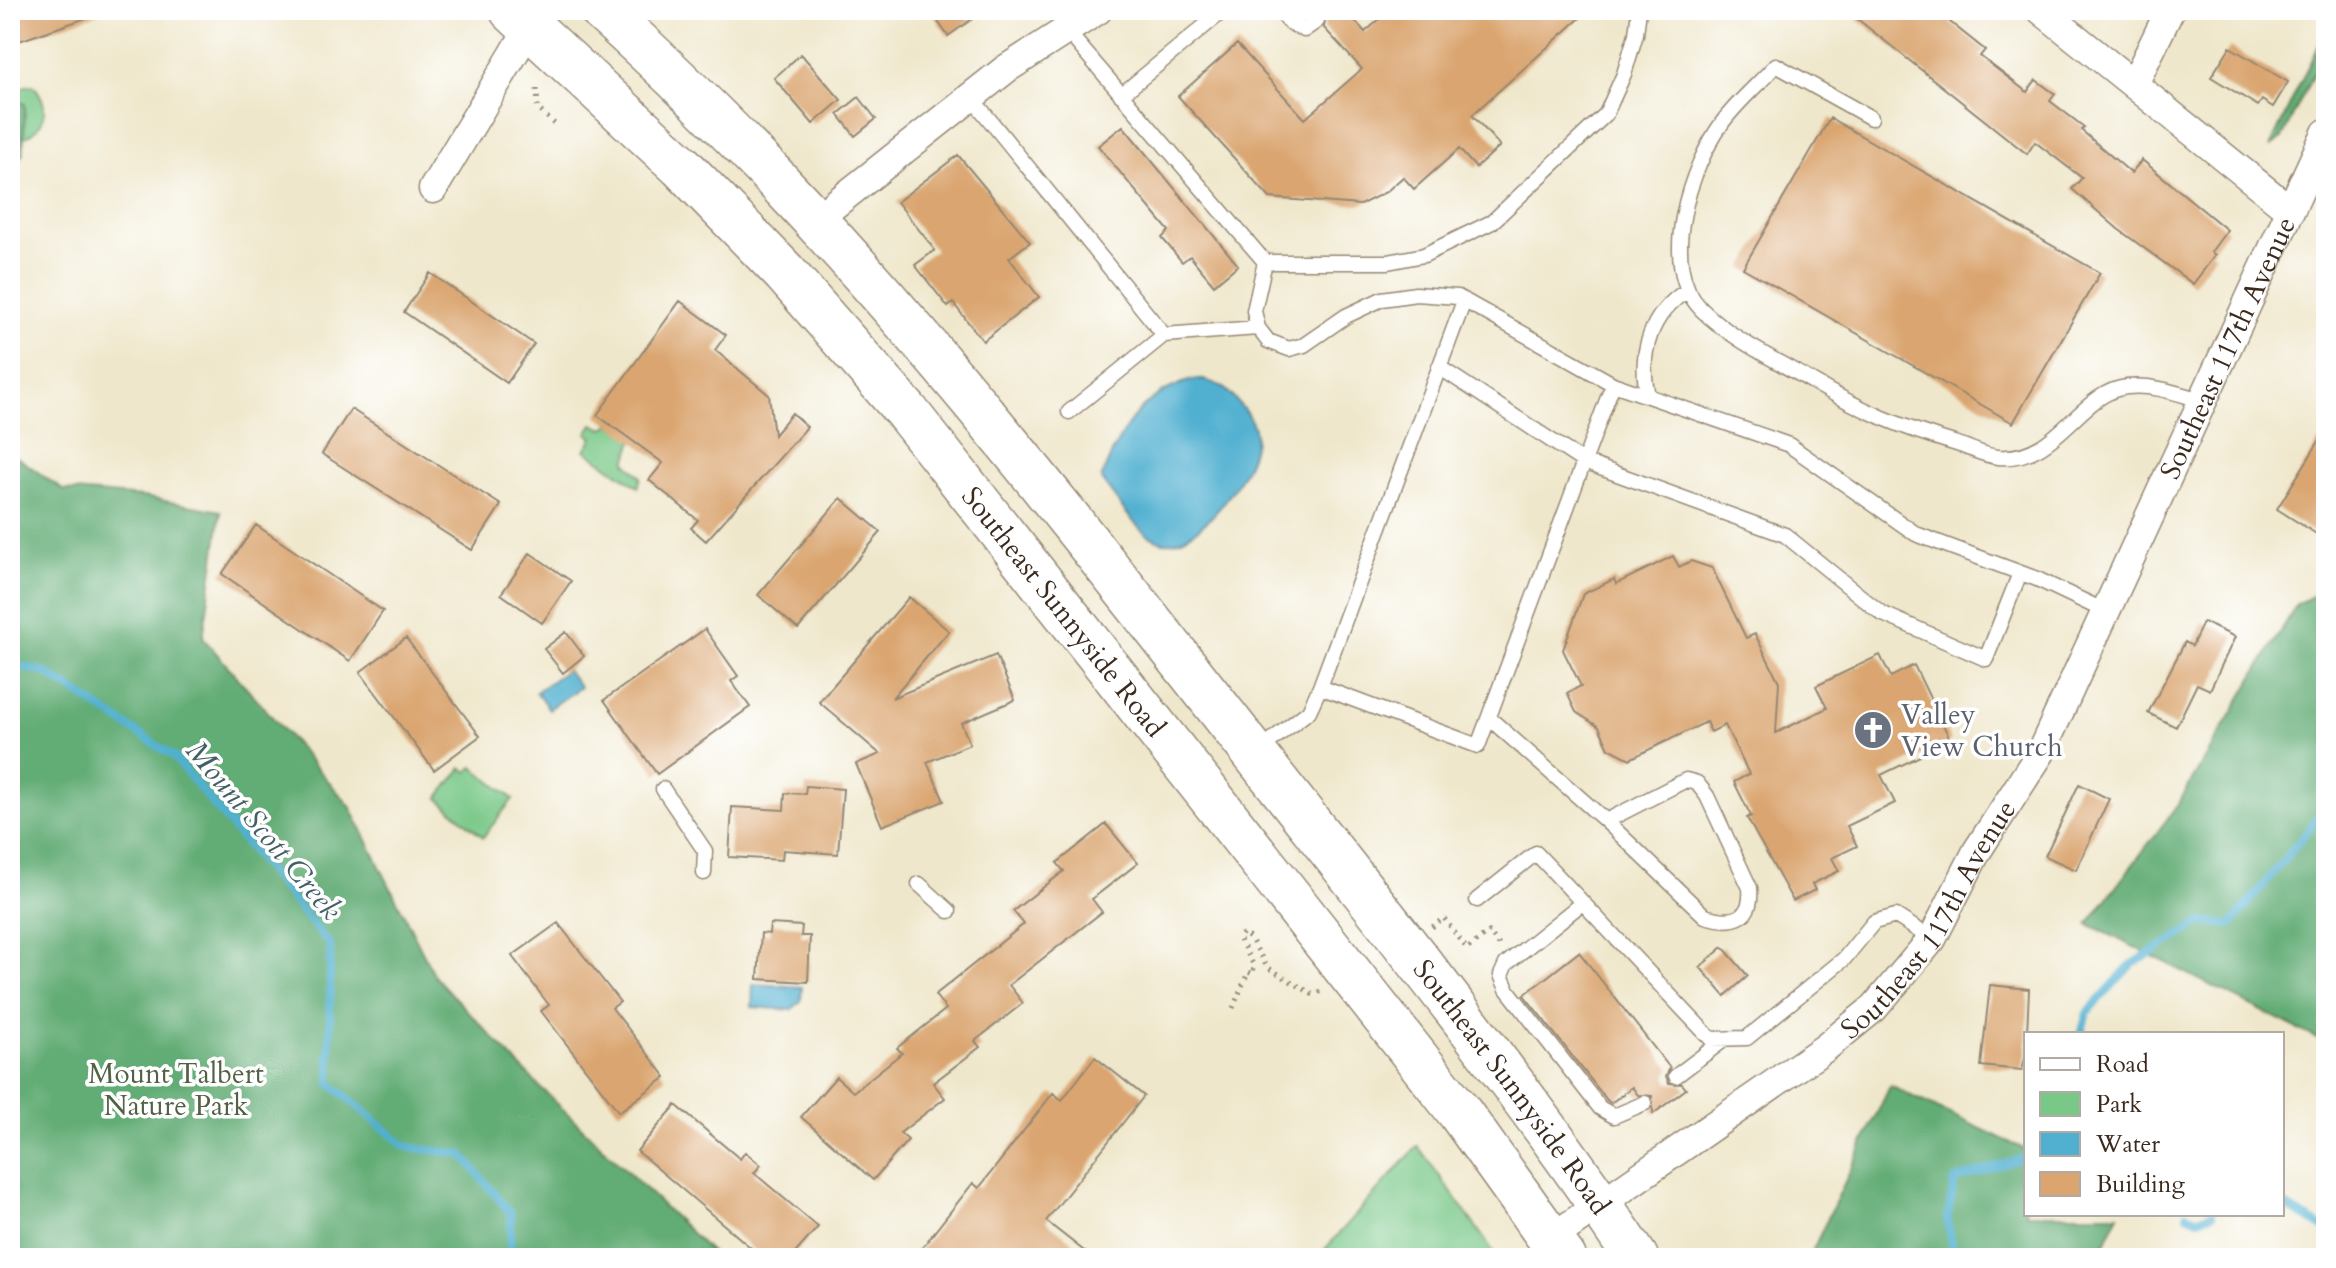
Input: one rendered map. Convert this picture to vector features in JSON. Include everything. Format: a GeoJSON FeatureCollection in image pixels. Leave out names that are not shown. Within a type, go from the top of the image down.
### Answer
{"type":"FeatureCollection","features":[{"type":"Feature","properties":{"kind":"main road","name":"Southeast Sunnyside Road"},"geometry":{"type":"LineString","coordinates":[[602,10],[699,100],[815,220],[936,354],[1496,1063],[1636,1258]]}},
{"type":"Feature","properties":{"kind":"main road","name":"Southeast Sunnyside Road"},"geometry":{"type":"LineString","coordinates":[[528,15],[784,272],[906,411],[1460,1113],[1557,1248]]}},
{"type":"Feature","properties":{"kind":"street"},"geometry":{"type":"LineString","coordinates":[[815,220],[1006,69],[1098,10]]}},
{"type":"Feature","properties":{"kind":"street"},"geometry":{"type":"LineString","coordinates":[[2041,10],[2135,82],[2290,210]]}},
{"type":"Feature","properties":{"kind":"street"},"geometry":{"type":"LineString","coordinates":[[2135,82],[2170,10]]}},
{"type":"Feature","properties":{"kind":"street"},"geometry":{"type":"LineString","coordinates":[[433,189],[528,15]]}},
{"type":"Feature","properties":{"kind":"street","name":"Southeast 117th Avenue"},"geometry":{"type":"LineString","coordinates":[[1557,1248],[1598,1205],[1825,1048],[1874,1008],[1932,939],[1977,851],[2041,752],[2326,133]]}},
{"type":"Feature","properties":{"kind":"lane"},"geometry":{"type":"LineString","coordinates":[[1121,95],[1224,10]]}},
{"type":"Feature","properties":{"kind":"lane"},"geometry":{"type":"LineString","coordinates":[[1279,10],[1290,23],[1304,30],[1317,21]]}},
{"type":"Feature","properties":{"kind":"lane"},"geometry":{"type":"LineString","coordinates":[[1067,31],[1265,262],[1388,262],[1424,255],[1492,222],[1606,114],[1624,74],[1636,34],[1639,10]]}},
{"type":"Feature","properties":{"kind":"lane"},"geometry":{"type":"LineString","coordinates":[[1871,118],[1776,65],[1723,122],[1695,169],[1681,229],[1682,279],[1700,308],[1754,347],[1866,413],[1997,457],[2029,454],[2081,416],[2098,398],[2124,387],[2155,387],[2204,401]]}},
{"type":"Feature","properties":{"kind":"lane"},"geometry":{"type":"LineString","coordinates":[[971,97],[1164,335]]}},
{"type":"Feature","properties":{"kind":"lane"},"geometry":{"type":"LineString","coordinates":[[1265,262],[1254,311],[1258,328],[1268,341],[1289,349],[1304,345],[1346,316],[1382,299],[1442,293],[1464,301],[1613,384],[1789,445],[1916,534],[2020,573],[2107,612]]}},
{"type":"Feature","properties":{"kind":"lane"},"geometry":{"type":"LineString","coordinates":[[1648,396],[1644,356],[1654,323],[1669,302],[1688,290]]}},
{"type":"Feature","properties":{"kind":"lane"},"geometry":{"type":"LineString","coordinates":[[1254,754],[1309,711],[1464,301]]}},
{"type":"Feature","properties":{"kind":"lane"},"geometry":{"type":"LineString","coordinates":[[1069,412],[1164,335],[1258,328]]}},
{"type":"Feature","properties":{"kind":"lane"},"geometry":{"type":"LineString","coordinates":[[1439,367],[1584,462],[1785,535],[1881,613],[1986,659],[2020,573]]}},
{"type":"Feature","properties":{"kind":"lane"},"geometry":{"type":"LineString","coordinates":[[1320,687],[1478,746],[1613,384]]}},
{"type":"Feature","properties":{"kind":"lane"},"geometry":{"type":"LineString","coordinates":[[1489,718],[1606,821],[1705,916],[1725,922],[1743,915],[1752,902],[1744,875],[1707,796],[1697,783],[1686,780],[1606,821]]}},
{"type":"Feature","properties":{"kind":"lane"},"geometry":{"type":"LineString","coordinates":[[663,789],[705,851],[704,873]]}},
{"type":"Feature","properties":{"kind":"lane"},"geometry":{"type":"LineString","coordinates":[[1477,900],[1536,853],[1711,1039],[1747,1038],[1794,1003],[1844,959],[1874,922],[1896,916],[1932,939]]}},
{"type":"Feature","properties":{"kind":"lane"},"geometry":{"type":"LineString","coordinates":[[919,884],[949,911]]}},
{"type":"Feature","properties":{"kind":"lane"},"geometry":{"type":"LineString","coordinates":[[1582,903],[1510,960],[1501,975],[1507,989],[1600,1108],[1614,1116],[1645,1103]]}},
{"type":"Feature","properties":{"kind":"lane"},"geometry":{"type":"LineString","coordinates":[[1676,1076],[1725,1039]]}},
{"type":"Feature","properties":{"kind":"path"},"geometry":{"type":"LineString","coordinates":[[537,89],[538,109],[556,125]]}},
{"type":"Feature","properties":{"kind":"path"},"geometry":{"type":"LineString","coordinates":[[1405,947],[1444,918],[1467,949],[1489,932],[1510,960]]}},
{"type":"Feature","properties":{"kind":"path"},"geometry":{"type":"LineString","coordinates":[[1233,1008],[1248,972],[1253,974],[1254,966],[1239,938],[1243,933],[1251,939],[1267,967],[1312,994],[1317,995],[1348,971]]}},
{"type":"Feature","properties":{"kind":"green space"},"geometry":{"type":"Polygon","coordinates":[[[2326,28],[2326,48],[2282,138],[2270,147],[2326,28]]]}},
{"type":"Feature","properties":{"kind":"green space"},"geometry":{"type":"Polygon","coordinates":[[[33,85],[43,104],[42,121],[30,134],[10,141],[10,89],[33,85]]]}},
{"type":"Feature","properties":{"kind":"green space"},"geometry":{"type":"Polygon","coordinates":[[[10,98],[25,104],[23,154],[10,166],[10,98]]]}},
{"type":"Feature","properties":{"kind":"green space"},"geometry":{"type":"Polygon","coordinates":[[[593,424],[603,429],[611,424],[633,440],[626,462],[641,477],[638,487],[585,450],[593,438],[587,433],[593,424]]]}},
{"type":"Feature","properties":{"kind":"green space","name":"Mount Talbert Nature Park"},"geometry":{"type":"Polygon","coordinates":[[[10,452],[63,490],[143,497],[221,511],[203,638],[350,806],[435,977],[539,1086],[717,1258],[10,1258],[10,452]]]}},
{"type":"Feature","properties":{"kind":"green space"},"geometry":{"type":"Polygon","coordinates":[[[2326,589],[2326,1043],[2088,924],[2177,806],[2297,604],[2326,589]]]}},
{"type":"Feature","properties":{"kind":"green space"},"geometry":{"type":"Polygon","coordinates":[[[473,767],[513,799],[483,837],[438,798],[462,768],[468,772],[473,767]]]}},
{"type":"Feature","properties":{"kind":"green space"},"geometry":{"type":"Polygon","coordinates":[[[1890,1086],[2024,1149],[2024,1216],[2118,1216],[2098,1258],[1809,1258],[1890,1086]]]}},
{"type":"Feature","properties":{"kind":"green space"},"geometry":{"type":"Polygon","coordinates":[[[1418,1146],[1498,1258],[1317,1258],[1407,1158],[1418,1146]]]}},
{"type":"Feature","properties":{"kind":"water"},"geometry":{"type":"Polygon","coordinates":[[[1197,379],[1220,386],[1244,410],[1254,430],[1253,450],[1236,486],[1207,521],[1191,534],[1175,541],[1160,541],[1135,523],[1101,479],[1125,429],[1147,403],[1161,393],[1197,379]]]}},
{"type":"Feature","properties":{"kind":"water"},"geometry":{"type":"Polygon","coordinates":[[[567,670],[580,687],[549,709],[536,692],[567,670]]]}},
{"type":"Feature","properties":{"kind":"water"},"geometry":{"type":"Polygon","coordinates":[[[753,984],[802,987],[801,1001],[791,1010],[752,1007],[753,984]]]}},
{"type":"Feature","properties":{"kind":"building"},"geometry":{"type":"Polygon","coordinates":[[[10,10],[98,10],[98,14],[10,44],[10,10]]]}},
{"type":"Feature","properties":{"kind":"building"},"geometry":{"type":"Polygon","coordinates":[[[930,10],[985,10],[948,36],[930,10]]]}},
{"type":"Feature","properties":{"kind":"building"},"geometry":{"type":"Polygon","coordinates":[[[1307,10],[1345,10],[1365,32],[1390,10],[1589,10],[1472,115],[1500,146],[1476,168],[1459,149],[1414,189],[1403,177],[1386,192],[1360,205],[1270,198],[1178,96],[1237,44],[1305,119],[1362,69],[1324,28],[1325,15],[1307,10]]]}},
{"type":"Feature","properties":{"kind":"building"},"geometry":{"type":"Polygon","coordinates":[[[1846,10],[1941,10],[1952,19],[1950,22],[1985,50],[1980,56],[2027,92],[2036,80],[2055,94],[2050,101],[2084,127],[2081,130],[2131,173],[2142,160],[2227,230],[2211,252],[2215,255],[2193,284],[2118,229],[2072,189],[2082,178],[2035,142],[2027,154],[1846,10]]]}},
{"type":"Feature","properties":{"kind":"building"},"geometry":{"type":"Polygon","coordinates":[[[2230,47],[2288,82],[2273,107],[2262,100],[2258,106],[2211,77],[2230,47]]]}},
{"type":"Feature","properties":{"kind":"building"},"geometry":{"type":"Polygon","coordinates":[[[801,54],[841,100],[813,124],[774,78],[801,54]]]}},
{"type":"Feature","properties":{"kind":"building"},"geometry":{"type":"Polygon","coordinates":[[[859,97],[876,119],[855,136],[838,114],[859,97]]]}},
{"type":"Feature","properties":{"kind":"building"},"geometry":{"type":"Polygon","coordinates":[[[1830,118],[2100,273],[2013,423],[1743,268],[1830,118]]]}},
{"type":"Feature","properties":{"kind":"building"},"geometry":{"type":"Polygon","coordinates":[[[1123,126],[1238,265],[1214,285],[1190,256],[1182,262],[1162,238],[1169,231],[1098,146],[1123,126]]]}},
{"type":"Feature","properties":{"kind":"building"},"geometry":{"type":"Polygon","coordinates":[[[958,155],[1030,242],[1009,258],[1039,297],[983,341],[953,303],[948,307],[915,265],[935,250],[897,202],[958,155]]]}},
{"type":"Feature","properties":{"kind":"building"},"geometry":{"type":"Polygon","coordinates":[[[430,273],[534,344],[507,383],[404,312],[430,273]]]}},
{"type":"Feature","properties":{"kind":"building"},"geometry":{"type":"Polygon","coordinates":[[[680,301],[726,335],[715,350],[769,395],[774,435],[792,413],[807,427],[706,541],[691,528],[698,520],[649,480],[663,463],[597,415],[680,301]]]}},
{"type":"Feature","properties":{"kind":"building"},"geometry":{"type":"Polygon","coordinates":[[[351,409],[501,505],[472,550],[322,454],[351,409]]]}},
{"type":"Feature","properties":{"kind":"building"},"geometry":{"type":"Polygon","coordinates":[[[2326,430],[2326,540],[2277,509],[2326,430]]]}},
{"type":"Feature","properties":{"kind":"building"},"geometry":{"type":"Polygon","coordinates":[[[841,498],[881,532],[798,629],[758,595],[841,498]]]}},
{"type":"Feature","properties":{"kind":"building"},"geometry":{"type":"Polygon","coordinates":[[[256,525],[383,611],[350,661],[222,574],[256,525]]]}},
{"type":"Feature","properties":{"kind":"building"},"geometry":{"type":"Polygon","coordinates":[[[530,553],[571,581],[542,623],[501,594],[530,553]]]}},
{"type":"Feature","properties":{"kind":"building","name":"Valley View Church"},"geometry":{"type":"Polygon","coordinates":[[[1673,556],[1679,567],[1691,561],[1712,568],[1746,638],[1755,634],[1779,682],[1776,733],[1827,708],[1816,686],[1880,655],[1891,677],[1914,665],[1951,741],[1881,775],[1895,803],[1847,826],[1857,846],[1832,858],[1839,871],[1812,884],[1815,890],[1793,901],[1747,818],[1751,816],[1734,782],[1749,774],[1725,725],[1711,732],[1706,722],[1630,759],[1609,748],[1599,727],[1576,712],[1567,693],[1581,686],[1563,650],[1583,594],[1614,579],[1616,584],[1673,556]]]}},
{"type":"Feature","properties":{"kind":"building"},"geometry":{"type":"Polygon","coordinates":[[[909,597],[949,631],[892,698],[996,655],[1015,700],[961,723],[970,744],[927,762],[944,801],[882,826],[856,764],[880,754],[819,702],[909,597]]]}},
{"type":"Feature","properties":{"kind":"building"},"geometry":{"type":"Polygon","coordinates":[[[2203,622],[2235,637],[2210,690],[2197,684],[2176,727],[2148,713],[2185,642],[2192,646],[2203,622]]]}},
{"type":"Feature","properties":{"kind":"building"},"geometry":{"type":"Polygon","coordinates":[[[705,629],[738,676],[731,681],[750,707],[657,774],[604,700],[705,629]]]}},
{"type":"Feature","properties":{"kind":"building"},"geometry":{"type":"Polygon","coordinates":[[[566,632],[584,656],[563,673],[544,649],[566,632]]]}},
{"type":"Feature","properties":{"kind":"building"},"geometry":{"type":"Polygon","coordinates":[[[406,638],[480,736],[434,770],[360,672],[406,638]]]}},
{"type":"Feature","properties":{"kind":"building"},"geometry":{"type":"Polygon","coordinates":[[[2079,784],[2109,799],[2076,870],[2045,856],[2079,784]]]}},
{"type":"Feature","properties":{"kind":"building"},"geometry":{"type":"Polygon","coordinates":[[[806,786],[843,789],[838,854],[783,850],[782,860],[729,857],[732,807],[784,810],[785,793],[805,794],[806,786]]]}},
{"type":"Feature","properties":{"kind":"building"},"geometry":{"type":"Polygon","coordinates":[[[1106,824],[1138,863],[1092,899],[1102,912],[1009,985],[1023,1003],[975,1041],[980,1047],[933,1083],[945,1098],[900,1133],[908,1140],[873,1180],[801,1117],[836,1077],[853,1092],[902,1053],[897,1048],[946,1009],[935,995],[1024,924],[1013,911],[1064,871],[1057,863],[1106,824]]]}},
{"type":"Feature","properties":{"kind":"building"},"geometry":{"type":"Polygon","coordinates":[[[558,923],[620,1002],[612,1008],[666,1077],[619,1112],[541,1011],[549,1005],[512,956],[558,923]]]}},
{"type":"Feature","properties":{"kind":"building"},"geometry":{"type":"Polygon","coordinates":[[[770,924],[802,926],[801,936],[810,936],[808,982],[758,979],[761,933],[769,934],[770,924]]]}},
{"type":"Feature","properties":{"kind":"building"},"geometry":{"type":"Polygon","coordinates":[[[1723,947],[1748,976],[1725,996],[1700,967],[1723,947]]]}},
{"type":"Feature","properties":{"kind":"building"},"geometry":{"type":"Polygon","coordinates":[[[1579,952],[1670,1068],[1666,1076],[1669,1083],[1682,1084],[1686,1089],[1653,1114],[1652,1096],[1638,1095],[1632,1087],[1611,1103],[1607,1100],[1524,995],[1579,952]]]}},
{"type":"Feature","properties":{"kind":"building"},"geometry":{"type":"Polygon","coordinates":[[[1990,985],[2029,989],[2022,1070],[1981,1066],[1990,985]]]}},
{"type":"Feature","properties":{"kind":"building"},"geometry":{"type":"Polygon","coordinates":[[[1095,1057],[1144,1096],[1046,1221],[1093,1258],[914,1258],[973,1183],[979,1188],[1053,1093],[1062,1100],[1095,1057]]]}},
{"type":"Feature","properties":{"kind":"building"},"geometry":{"type":"Polygon","coordinates":[[[676,1105],[740,1159],[745,1152],[761,1165],[754,1173],[818,1227],[791,1258],[763,1258],[637,1151],[676,1105]]]}},
{"type":"Feature","properties":{"kind":"waterway","name":"Mount Scott Creek"},"geometry":{"type":"LineString","coordinates":[[10,664],[45,672],[173,756],[330,945],[330,1083],[406,1147],[462,1154],[511,1214],[510,1258]]}},
{"type":"Feature","properties":{"kind":"waterway","name":"Mount Scott Creek"},"geometry":{"type":"LineString","coordinates":[[2082,1032],[2087,1013],[2131,965],[2202,922],[2231,925],[2326,808]]}},
{"type":"Feature","properties":{"kind":"waterway","name":"Mount Scott Creek"},"geometry":{"type":"LineString","coordinates":[[1955,1258],[1947,1219],[1955,1180],[2024,1158]]}},
{"type":"Feature","properties":{"kind":"waterway"},"geometry":{"type":"LineString","coordinates":[[2284,1205],[2326,1229]]}},
{"type":"Feature","properties":{"kind":"waterway"},"geometry":{"type":"LineString","coordinates":[[2191,1216],[2198,1219],[2206,1216]]}},
{"type":"Feature","properties":{"kind":"place","name":"Valley View Church"},"geometry":{"type":"Point","coordinates":[1873,730]}}]}
